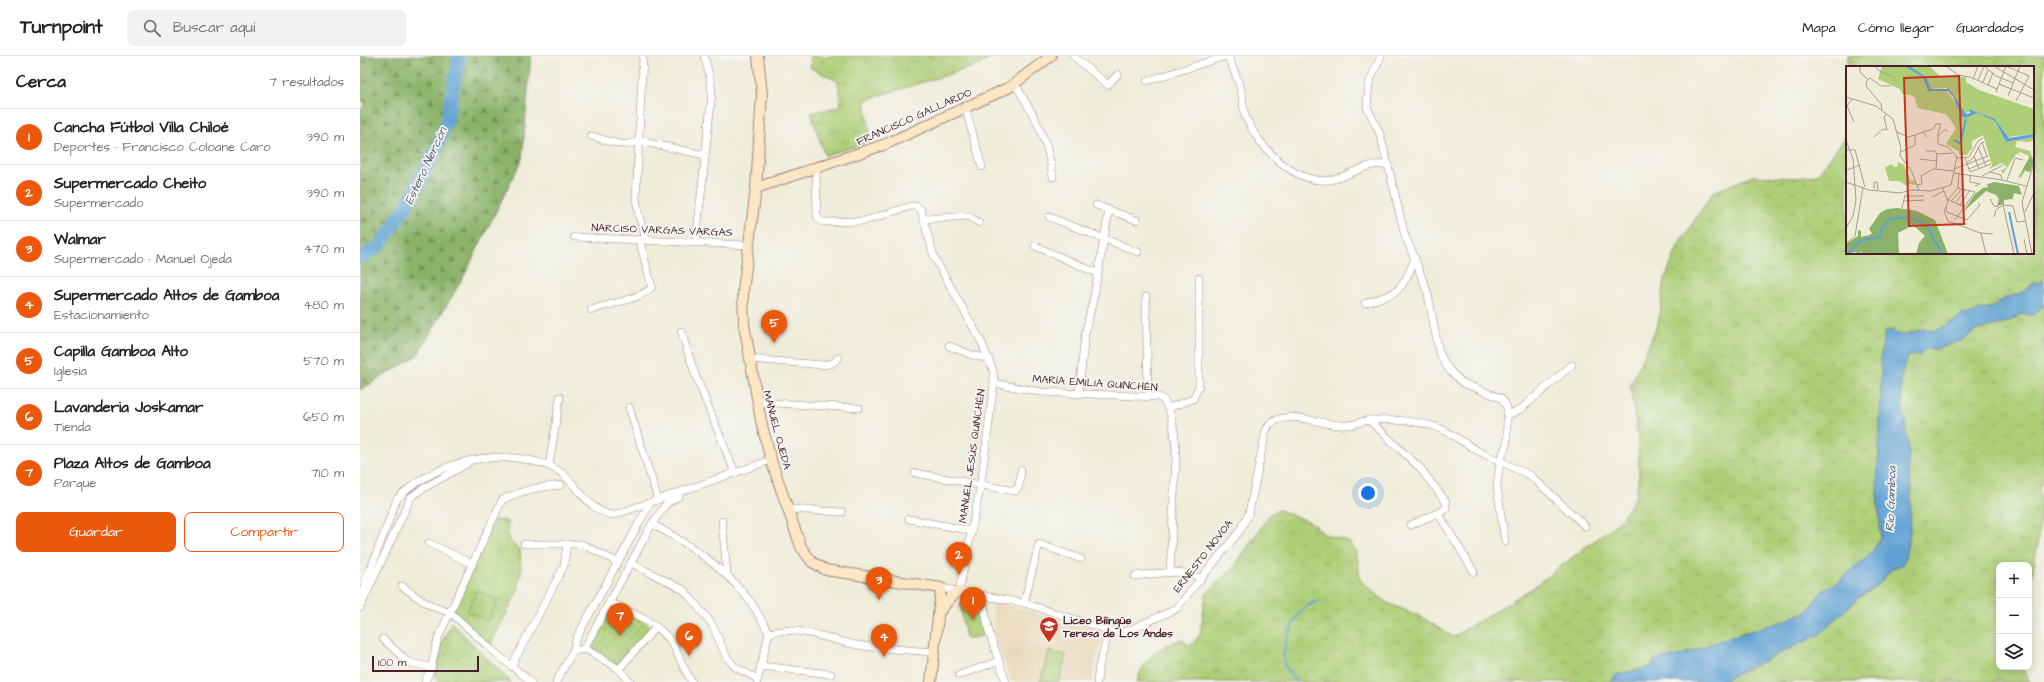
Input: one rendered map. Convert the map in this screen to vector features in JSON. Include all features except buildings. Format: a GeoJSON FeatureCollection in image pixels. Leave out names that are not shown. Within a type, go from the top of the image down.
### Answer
{"type":"FeatureCollection","features":[{"type":"Feature","properties":{"kind":"street"},"geometry":{"type":"LineString","coordinates":[[591,310],[632,297],[650,290],[652,287],[642,239],[636,199],[643,56]]}},
{"type":"Feature","properties":{"kind":"street"},"geometry":{"type":"LineString","coordinates":[[696,242],[712,93],[710,78],[704,56]]}},
{"type":"Feature","properties":{"kind":"street","name":"MANUEL OJEDA"},"geometry":{"type":"LineString","coordinates":[[758,56],[762,94],[756,188],[748,244],[742,305],[749,359],[757,402],[771,460],[800,547],[807,557],[820,568],[834,572],[918,584]]}},
{"type":"Feature","properties":{"kind":"street","name":"FRANCISCO GALLARDO"},"geometry":{"type":"LineString","coordinates":[[756,188],[886,144],[965,107],[988,98],[1015,84],[1050,56]]}},
{"type":"Feature","properties":{"kind":"street"},"geometry":{"type":"LineString","coordinates":[[1073,56],[1108,85],[1118,74]]}},
{"type":"Feature","properties":{"kind":"street"},"geometry":{"type":"LineString","coordinates":[[1147,81],[1227,56],[1241,91],[1246,119],[1264,145],[1292,171],[1312,180],[1327,180],[1338,179],[1370,164],[1388,165]]}},
{"type":"Feature","properties":{"kind":"street"},"geometry":{"type":"LineString","coordinates":[[1381,56],[1368,83],[1367,107],[1380,134],[1402,226],[1428,294],[1439,352],[1445,364],[1463,383],[1501,398],[1507,407],[1507,443],[1500,461],[1497,486],[1505,542]]}},
{"type":"Feature","properties":{"kind":"street"},"geometry":{"type":"LineString","coordinates":[[1015,84],[1042,132],[1050,159],[1053,177]]}},
{"type":"Feature","properties":{"kind":"street"},"geometry":{"type":"LineString","coordinates":[[965,107],[982,167]]}},
{"type":"Feature","properties":{"kind":"street"},"geometry":{"type":"LineString","coordinates":[[591,136],[623,145],[631,145],[639,141],[705,155]]}},
{"type":"Feature","properties":{"kind":"street","name":"MANUEL JESÚS QUINCHÉN"},"geometry":{"type":"LineString","coordinates":[[816,168],[819,220],[823,222],[864,221],[911,206],[917,206],[921,210],[934,257],[974,327],[989,359],[994,383],[981,484],[959,591]]}},
{"type":"Feature","properties":{"kind":"street"},"geometry":{"type":"LineString","coordinates":[[1096,205],[1136,220]]}},
{"type":"Feature","properties":{"kind":"street"},"geometry":{"type":"LineString","coordinates":[[1079,392],[1085,334],[1098,274],[1108,210]]}},
{"type":"Feature","properties":{"kind":"street"},"geometry":{"type":"LineString","coordinates":[[923,219],[969,216],[979,223]]}},
{"type":"Feature","properties":{"kind":"street"},"geometry":{"type":"LineString","coordinates":[[1049,217],[1104,240],[1138,252]]}},
{"type":"Feature","properties":{"kind":"street","name":"NARCISO VARGAS VARGAS"},"geometry":{"type":"LineString","coordinates":[[574,237],[748,244]]}},
{"type":"Feature","properties":{"kind":"street"},"geometry":{"type":"LineString","coordinates":[[1035,246],[1098,274]]}},
{"type":"Feature","properties":{"kind":"street"},"geometry":{"type":"LineString","coordinates":[[1365,303],[1397,292],[1404,284],[1415,259]]}},
{"type":"Feature","properties":{"kind":"street"},"geometry":{"type":"LineString","coordinates":[[1170,573],[1176,438],[1168,408],[1192,399],[1197,393],[1199,386],[1199,278]]}},
{"type":"Feature","properties":{"kind":"street"},"geometry":{"type":"LineString","coordinates":[[1146,297],[1148,397]]}},
{"type":"Feature","properties":{"kind":"street"},"geometry":{"type":"LineString","coordinates":[[681,331],[695,374],[735,473]]}},
{"type":"Feature","properties":{"kind":"street"},"geometry":{"type":"LineString","coordinates":[[949,346],[972,355],[989,359]]}},
{"type":"Feature","properties":{"kind":"street"},"geometry":{"type":"LineString","coordinates":[[749,359],[824,365],[833,363],[838,358]]}},
{"type":"Feature","properties":{"kind":"street"},"geometry":{"type":"LineString","coordinates":[[1508,414],[1521,409],[1572,365]]}},
{"type":"Feature","properties":{"kind":"street","name":"MARÍA EMILIA QUINCHÉN"},"geometry":{"type":"LineString","coordinates":[[994,383],[1042,392],[1079,392],[1162,398],[1168,408]]}},
{"type":"Feature","properties":{"kind":"street"},"geometry":{"type":"LineString","coordinates":[[549,466],[560,397]]}},
{"type":"Feature","properties":{"kind":"street"},"geometry":{"type":"LineString","coordinates":[[757,402],[860,408]]}},
{"type":"Feature","properties":{"kind":"street"},"geometry":{"type":"LineString","coordinates":[[556,682],[574,651],[576,639],[617,562],[654,502],[629,407]]}},
{"type":"Feature","properties":{"kind":"street","name":"ERNESTO NOVOA"},"geometry":{"type":"LineString","coordinates":[[918,584],[1024,603],[1109,632],[1117,633],[1127,631],[1176,609],[1239,532],[1249,513],[1266,430],[1269,425],[1276,421],[1298,418],[1346,426],[1369,420],[1404,420],[1433,426],[1447,432],[1480,452],[1531,476],[1585,526]]}},
{"type":"Feature","properties":{"kind":"street"},"geometry":{"type":"LineString","coordinates":[[1369,420],[1420,468],[1442,495],[1446,508],[1411,525]]}},
{"type":"Feature","properties":{"kind":"street"},"geometry":{"type":"LineString","coordinates":[[360,597],[397,499],[409,488],[458,463],[476,459],[516,458],[549,466],[563,474],[597,509],[608,515],[620,513],[654,502],[771,460]]}},
{"type":"Feature","properties":{"kind":"street"},"geometry":{"type":"LineString","coordinates":[[360,608],[411,497],[422,489],[467,464],[481,463]]}},
{"type":"Feature","properties":{"kind":"street"},"geometry":{"type":"LineString","coordinates":[[915,473],[1015,491],[1019,487],[1021,470]]}},
{"type":"Feature","properties":{"kind":"street"},"geometry":{"type":"LineString","coordinates":[[434,682],[426,679],[431,668],[438,638],[502,500],[517,492],[538,487],[561,485]]}},
{"type":"Feature","properties":{"kind":"street"},"geometry":{"type":"LineString","coordinates":[[584,649],[652,524],[666,504],[691,488]]}},
{"type":"Feature","properties":{"kind":"street"},"geometry":{"type":"LineString","coordinates":[[788,509],[842,512]]}},
{"type":"Feature","properties":{"kind":"street"},"geometry":{"type":"LineString","coordinates":[[1438,513],[1474,572]]}},
{"type":"Feature","properties":{"kind":"street"},"geometry":{"type":"LineString","coordinates":[[909,519],[972,531]]}},
{"type":"Feature","properties":{"kind":"street"},"geometry":{"type":"LineString","coordinates":[[722,521],[727,574]]}},
{"type":"Feature","properties":{"kind":"street"},"geometry":{"type":"LineString","coordinates":[[631,563],[684,590],[712,624],[726,656],[735,667],[758,681],[769,633],[750,602],[727,574],[686,543],[652,524]]}},
{"type":"Feature","properties":{"kind":"street"},"geometry":{"type":"LineString","coordinates":[[429,543],[472,564]]}},
{"type":"Feature","properties":{"kind":"street"},"geometry":{"type":"LineString","coordinates":[[524,544],[582,544],[617,562]]}},
{"type":"Feature","properties":{"kind":"street"},"geometry":{"type":"LineString","coordinates":[[512,665],[564,566],[567,544]]}},
{"type":"Feature","properties":{"kind":"street"},"geometry":{"type":"LineString","coordinates":[[1024,603],[1039,544],[1081,559]]}},
{"type":"Feature","properties":{"kind":"street"},"geometry":{"type":"LineString","coordinates":[[1135,576],[1170,573],[1192,574],[1201,579]]}},
{"type":"Feature","properties":{"kind":"street"},"geometry":{"type":"LineString","coordinates":[[918,584],[930,592],[939,612]]}},
{"type":"Feature","properties":{"kind":"street"},"geometry":{"type":"LineString","coordinates":[[402,586],[424,604],[438,610],[450,612],[492,650],[532,682]]}},
{"type":"Feature","properties":{"kind":"street"},"geometry":{"type":"LineString","coordinates":[[931,682],[941,588]]}},
{"type":"Feature","properties":{"kind":"street"},"geometry":{"type":"LineString","coordinates":[[939,612],[951,597],[959,591]]}},
{"type":"Feature","properties":{"kind":"street"},"geometry":{"type":"LineString","coordinates":[[982,595],[989,632],[1006,682]]}},
{"type":"Feature","properties":{"kind":"street"},"geometry":{"type":"LineString","coordinates":[[610,602],[644,619],[656,627],[672,644],[692,682]]}},
{"type":"Feature","properties":{"kind":"street"},"geometry":{"type":"LineString","coordinates":[[619,669],[656,627]]}},
{"type":"Feature","properties":{"kind":"street"},"geometry":{"type":"LineString","coordinates":[[769,633],[781,631],[804,633],[828,636],[864,646],[934,652]]}},
{"type":"Feature","properties":{"kind":"street"},"geometry":{"type":"LineString","coordinates":[[1097,682],[1098,666],[1109,632]]}},
{"type":"Feature","properties":{"kind":"street"},"geometry":{"type":"LineString","coordinates":[[383,639],[408,662],[431,668]]}},
{"type":"Feature","properties":{"kind":"street"},"geometry":{"type":"LineString","coordinates":[[574,651],[584,649],[619,669],[630,682]]}},
{"type":"Feature","properties":{"kind":"street"},"geometry":{"type":"LineString","coordinates":[[958,675],[999,661]]}},
{"type":"Feature","properties":{"kind":"street"},"geometry":{"type":"LineString","coordinates":[[761,666],[831,674]]}},
{"type":"Feature","properties":{"kind":"shaded area","name":"Liceo Bilingüe Teresa de Los Andes"},"geometry":{"type":"Polygon","coordinates":[[[997,602],[1103,633],[1093,672],[1093,682],[1011,682],[995,637],[992,604],[997,602]]]}},
{"type":"Feature","properties":{"kind":"green space"},"geometry":{"type":"Polygon","coordinates":[[[360,56],[531,56],[522,159],[465,274],[417,356],[360,390],[360,111],[365,104],[360,98],[360,56]]]}},
{"type":"Feature","properties":{"kind":"green space"},"geometry":{"type":"Polygon","coordinates":[[[810,56],[993,56],[979,65],[865,100],[871,141],[825,156],[811,113],[841,106],[838,81],[811,68],[810,56]]]}},
{"type":"Feature","properties":{"kind":"green space"},"geometry":{"type":"Polygon","coordinates":[[[1848,56],[2044,56],[2044,279],[2041,283],[2035,282],[2023,292],[1999,301],[1996,306],[1979,310],[1973,314],[1963,315],[1936,331],[1923,329],[1905,335],[1895,334],[1881,352],[1882,394],[1877,493],[1881,535],[1874,550],[1838,582],[1822,591],[1808,611],[1781,622],[1730,637],[1679,656],[1655,660],[1651,667],[1616,675],[1610,682],[1137,682],[1144,666],[1153,654],[1165,646],[1181,639],[1190,646],[1200,635],[1206,594],[1234,567],[1270,514],[1279,510],[1310,522],[1324,534],[1349,542],[1357,553],[1360,580],[1387,603],[1420,616],[1453,637],[1531,589],[1620,521],[1636,496],[1639,473],[1638,436],[1630,386],[1658,324],[1665,279],[1679,244],[1713,192],[1753,176],[1796,178],[1817,175],[1846,136],[1846,254],[2034,254],[2034,66],[1848,66],[1848,56]]]}},
{"type":"Feature","properties":{"kind":"green space"},"geometry":{"type":"Polygon","coordinates":[[[2044,305],[2044,477],[2039,488],[2040,524],[2036,552],[2032,574],[2032,562],[1996,562],[1996,670],[2024,670],[2030,682],[1720,682],[1820,634],[1856,600],[1880,583],[1891,569],[1910,533],[1911,488],[1908,469],[1909,451],[1901,394],[1901,377],[1908,356],[1920,355],[1926,349],[1937,349],[1965,339],[1973,332],[2007,322],[2022,314],[2033,315],[2044,305]]]}},
{"type":"Feature","properties":{"kind":"green space"},"geometry":{"type":"Polygon","coordinates":[[[494,520],[507,521],[509,541],[520,550],[521,573],[518,590],[490,646],[452,611],[494,520]]]}},
{"type":"Feature","properties":{"kind":"green space"},"geometry":{"type":"Polygon","coordinates":[[[477,590],[498,600],[488,621],[467,611],[477,590]]]}},
{"type":"Feature","properties":{"kind":"green space"},"geometry":{"type":"Polygon","coordinates":[[[981,601],[986,635],[966,639],[960,604],[981,601]]]}},
{"type":"Feature","properties":{"kind":"green space"},"geometry":{"type":"Polygon","coordinates":[[[612,605],[640,619],[652,628],[618,665],[590,647],[612,605]]]}},
{"type":"Feature","properties":{"kind":"green space"},"geometry":{"type":"Polygon","coordinates":[[[452,623],[511,682],[440,682],[435,677],[441,644],[452,623]]]}},
{"type":"Feature","properties":{"kind":"green space"},"geometry":{"type":"Polygon","coordinates":[[[1049,651],[1066,655],[1059,682],[1040,682],[1049,651]]]}},
{"type":"Feature","properties":{"kind":"water","name":"Río Gamboa"},"geometry":{"type":"Polygon","coordinates":[[[2044,279],[2044,305],[2033,315],[2022,314],[2007,322],[1973,332],[1965,339],[1937,349],[1926,349],[1920,355],[1908,356],[1901,377],[1901,394],[1909,451],[1908,469],[1911,488],[1910,533],[1904,564],[1891,569],[1880,583],[1856,600],[1820,634],[1720,682],[1610,682],[1616,675],[1650,667],[1655,660],[1679,656],[1730,637],[1781,622],[1808,611],[1822,591],[1838,582],[1874,550],[1881,535],[1877,493],[1881,352],[1885,331],[1893,330],[1895,334],[1905,335],[1923,329],[1936,331],[1963,315],[1973,314],[1979,310],[1996,306],[1999,301],[2023,292],[2035,282],[2041,283],[2044,279]]]}},
{"type":"Feature","properties":{"kind":"waterway","name":"Estero Nercón"},"geometry":{"type":"LineString","coordinates":[[360,258],[379,246],[407,206],[437,147],[447,121],[459,56]]}},
{"type":"Feature","properties":{"kind":"waterway"},"geometry":{"type":"LineString","coordinates":[[1297,682],[1288,671],[1283,661],[1285,645],[1293,624],[1301,611],[1320,600]]}},
{"type":"Feature","properties":{"kind":"place","name":"Capilla Gamboa Alto"},"geometry":{"type":"Point","coordinates":[774,343]}},
{"type":"Feature","properties":{"kind":"place","name":"Supermercado Cheito"},"geometry":{"type":"Point","coordinates":[959,575]}},
{"type":"Feature","properties":{"kind":"place","name":"Walmar"},"geometry":{"type":"Point","coordinates":[879,600]}},
{"type":"Feature","properties":{"kind":"place","name":"Cancha Fútbol Villa Chiloé"},"geometry":{"type":"Point","coordinates":[973,620]}},
{"type":"Feature","properties":{"kind":"place","name":"Plaza Altos de Gamboa"},"geometry":{"type":"Point","coordinates":[620,636]}},
{"type":"Feature","properties":{"kind":"place","name":"Liceo Bilingüe Teresa de Los Andes"},"geometry":{"type":"Point","coordinates":[1049,643]}},
{"type":"Feature","properties":{"kind":"place","name":"Lavanderia Joskamar"},"geometry":{"type":"Point","coordinates":[689,656]}},
{"type":"Feature","properties":{"kind":"place","name":"Supermercado Altos de Gamboa"},"geometry":{"type":"Point","coordinates":[884,657]}}]}
